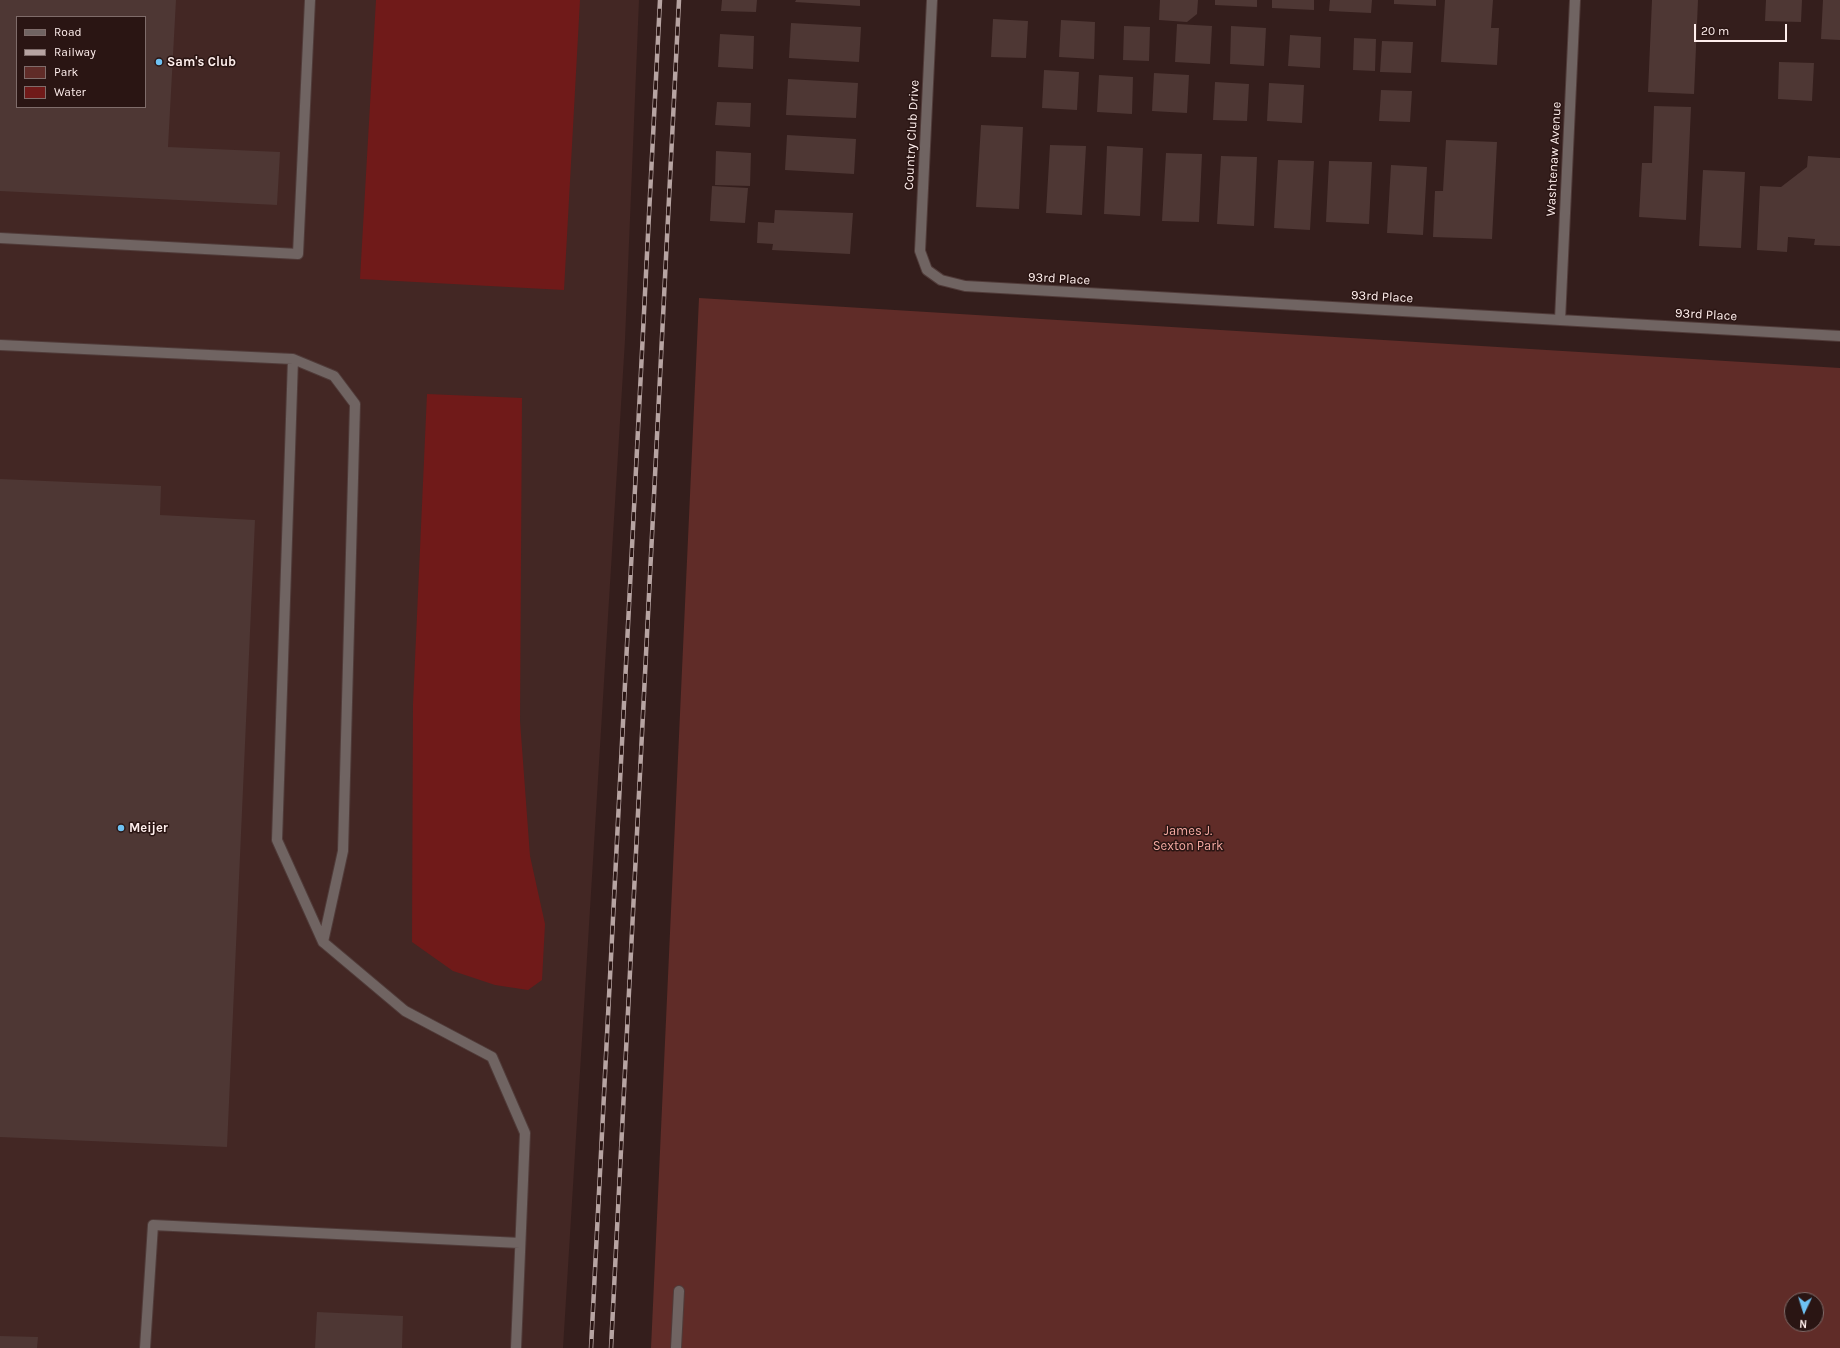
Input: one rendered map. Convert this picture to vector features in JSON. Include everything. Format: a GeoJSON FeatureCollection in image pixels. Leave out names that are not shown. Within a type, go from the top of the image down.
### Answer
{"type":"FeatureCollection","features":[{"type":"Feature","properties":{"kind":"street"},"geometry":{"type":"LineString","coordinates":[[0,238],[298,254],[310,0]]}},
{"type":"Feature","properties":{"kind":"street","name":"Country Club Drive"},"geometry":{"type":"LineString","coordinates":[[927,270],[920,251],[920,245],[932,0]]}},
{"type":"Feature","properties":{"kind":"street","name":"Washtenaw Avenue"},"geometry":{"type":"LineString","coordinates":[[1560,320],[1575,0]]}},
{"type":"Feature","properties":{"kind":"street","name":"93rd Place"},"geometry":{"type":"LineString","coordinates":[[927,270],[941,280],[965,286],[1840,336]]}},
{"type":"Feature","properties":{"kind":"street"},"geometry":{"type":"LineString","coordinates":[[0,345],[292,359],[334,376],[355,404],[343,851],[323,942]]}},
{"type":"Feature","properties":{"kind":"street"},"geometry":{"type":"LineString","coordinates":[[292,359],[277,840],[323,942],[405,1010],[492,1057],[525,1133],[516,1348]]}},
{"type":"Feature","properties":{"kind":"street"},"geometry":{"type":"LineString","coordinates":[[145,1348],[153,1224],[520,1244]]}},
{"type":"Feature","properties":{"kind":"street"},"geometry":{"type":"LineString","coordinates":[[676,1348],[679,1291]]}},
{"type":"Feature","properties":{"kind":"shaded area"},"geometry":{"type":"Polygon","coordinates":[[[0,0],[639,0],[625,340],[563,1348],[0,1348],[0,0]]]}},
{"type":"Feature","properties":{"kind":"green space","name":"James J. Sexton Park"},"geometry":{"type":"Polygon","coordinates":[[[699,298],[1840,368],[1840,1348],[651,1348],[699,298]]]}},
{"type":"Feature","properties":{"kind":"water"},"geometry":{"type":"Polygon","coordinates":[[[376,0],[580,0],[564,290],[360,279],[376,0]]]}},
{"type":"Feature","properties":{"kind":"water"},"geometry":{"type":"Polygon","coordinates":[[[427,394],[522,398],[520,721],[530,856],[545,924],[542,980],[528,990],[495,985],[453,971],[412,942],[413,704],[427,394]]]}},
{"type":"Feature","properties":{"kind":"building","name":"Sam's Club"},"geometry":{"type":"Polygon","coordinates":[[[0,0],[176,0],[168,147],[280,152],[277,205],[0,191],[0,0]]]}},
{"type":"Feature","properties":{"kind":"building"},"geometry":{"type":"Polygon","coordinates":[[[722,0],[757,0],[756,12],[721,11],[722,0]]]}},
{"type":"Feature","properties":{"kind":"building"},"geometry":{"type":"Polygon","coordinates":[[[796,0],[860,0],[860,6],[795,2],[796,0]]]}},
{"type":"Feature","properties":{"kind":"building"},"geometry":{"type":"Polygon","coordinates":[[[1160,0],[1198,0],[1197,14],[1187,22],[1159,20],[1160,0]]]}},
{"type":"Feature","properties":{"kind":"building"},"geometry":{"type":"Polygon","coordinates":[[[1215,0],[1257,0],[1257,7],[1215,5],[1215,0]]]}},
{"type":"Feature","properties":{"kind":"building"},"geometry":{"type":"Polygon","coordinates":[[[1272,0],[1314,0],[1314,10],[1272,8],[1272,0]]]}},
{"type":"Feature","properties":{"kind":"building"},"geometry":{"type":"Polygon","coordinates":[[[1330,0],[1372,0],[1371,13],[1329,11],[1330,0]]]}},
{"type":"Feature","properties":{"kind":"building"},"geometry":{"type":"Polygon","coordinates":[[[1394,0],[1436,0],[1436,6],[1394,4],[1394,0]]]}},
{"type":"Feature","properties":{"kind":"building"},"geometry":{"type":"Polygon","coordinates":[[[1445,0],[1493,0],[1491,28],[1499,28],[1497,65],[1441,62],[1445,0]]]}},
{"type":"Feature","properties":{"kind":"building"},"geometry":{"type":"Polygon","coordinates":[[[1652,0],[1698,0],[1694,94],[1648,92],[1652,0]]]}},
{"type":"Feature","properties":{"kind":"building"},"geometry":{"type":"Polygon","coordinates":[[[1766,0],[1802,0],[1801,22],[1765,21],[1766,0]]]}},
{"type":"Feature","properties":{"kind":"building"},"geometry":{"type":"Polygon","coordinates":[[[1823,0],[1840,0],[1840,40],[1821,39],[1823,0]]]}},
{"type":"Feature","properties":{"kind":"building"},"geometry":{"type":"Polygon","coordinates":[[[993,19],[1028,21],[1026,58],[991,57],[993,19]]]}},
{"type":"Feature","properties":{"kind":"building"},"geometry":{"type":"Polygon","coordinates":[[[1061,20],[1095,22],[1094,59],[1059,57],[1061,20]]]}},
{"type":"Feature","properties":{"kind":"building"},"geometry":{"type":"Polygon","coordinates":[[[791,23],[861,27],[859,62],[789,58],[791,23]]]}},
{"type":"Feature","properties":{"kind":"building"},"geometry":{"type":"Polygon","coordinates":[[[1177,24],[1212,26],[1210,64],[1175,62],[1177,24]]]}},
{"type":"Feature","properties":{"kind":"building"},"geometry":{"type":"Polygon","coordinates":[[[1124,26],[1150,27],[1149,61],[1123,60],[1124,26]]]}},
{"type":"Feature","properties":{"kind":"building"},"geometry":{"type":"Polygon","coordinates":[[[1231,26],[1266,28],[1264,66],[1230,64],[1231,26]]]}},
{"type":"Feature","properties":{"kind":"building"},"geometry":{"type":"Polygon","coordinates":[[[720,34],[754,36],[753,69],[718,67],[720,34]]]}},
{"type":"Feature","properties":{"kind":"building"},"geometry":{"type":"Polygon","coordinates":[[[1290,35],[1321,37],[1320,68],[1288,66],[1290,35]]]}},
{"type":"Feature","properties":{"kind":"building"},"geometry":{"type":"Polygon","coordinates":[[[1354,38],[1376,39],[1375,71],[1353,70],[1354,38]]]}},
{"type":"Feature","properties":{"kind":"building"},"geometry":{"type":"Polygon","coordinates":[[[1382,41],[1413,42],[1411,73],[1380,72],[1382,41]]]}},
{"type":"Feature","properties":{"kind":"building"},"geometry":{"type":"Polygon","coordinates":[[[1779,62],[1814,63],[1812,101],[1778,99],[1779,62]]]}},
{"type":"Feature","properties":{"kind":"building"},"geometry":{"type":"Polygon","coordinates":[[[1044,70],[1079,72],[1077,110],[1042,108],[1044,70]]]}},
{"type":"Feature","properties":{"kind":"building"},"geometry":{"type":"Polygon","coordinates":[[[1154,73],[1189,75],[1187,113],[1152,111],[1154,73]]]}},
{"type":"Feature","properties":{"kind":"building"},"geometry":{"type":"Polygon","coordinates":[[[1099,75],[1133,77],[1132,114],[1097,112],[1099,75]]]}},
{"type":"Feature","properties":{"kind":"building"},"geometry":{"type":"Polygon","coordinates":[[[788,79],[858,83],[856,118],[786,115],[788,79]]]}},
{"type":"Feature","properties":{"kind":"building"},"geometry":{"type":"Polygon","coordinates":[[[1215,82],[1249,84],[1247,121],[1213,120],[1215,82]]]}},
{"type":"Feature","properties":{"kind":"building"},"geometry":{"type":"Polygon","coordinates":[[[1269,83],[1304,85],[1302,123],[1267,121],[1269,83]]]}},
{"type":"Feature","properties":{"kind":"building"},"geometry":{"type":"Polygon","coordinates":[[[1381,90],[1412,91],[1410,122],[1379,121],[1381,90]]]}},
{"type":"Feature","properties":{"kind":"building"},"geometry":{"type":"Polygon","coordinates":[[[717,102],[751,103],[750,127],[715,125],[717,102]]]}},
{"type":"Feature","properties":{"kind":"building"},"geometry":{"type":"Polygon","coordinates":[[[1654,106],[1691,107],[1686,220],[1639,217],[1642,163],[1652,163],[1654,106]]]}},
{"type":"Feature","properties":{"kind":"building"},"geometry":{"type":"Polygon","coordinates":[[[981,125],[1023,127],[1019,209],[976,207],[981,125]]]}},
{"type":"Feature","properties":{"kind":"building"},"geometry":{"type":"Polygon","coordinates":[[[787,135],[856,139],[854,174],[785,170],[787,135]]]}},
{"type":"Feature","properties":{"kind":"building"},"geometry":{"type":"Polygon","coordinates":[[[1446,140],[1497,142],[1492,239],[1433,237],[1435,191],[1443,191],[1446,140]]]}},
{"type":"Feature","properties":{"kind":"building"},"geometry":{"type":"Polygon","coordinates":[[[1050,145],[1086,146],[1082,215],[1046,213],[1050,145]]]}},
{"type":"Feature","properties":{"kind":"building"},"geometry":{"type":"Polygon","coordinates":[[[1107,146],[1143,148],[1140,216],[1104,214],[1107,146]]]}},
{"type":"Feature","properties":{"kind":"building"},"geometry":{"type":"Polygon","coordinates":[[[716,151],[751,153],[750,186],[715,185],[716,151]]]}},
{"type":"Feature","properties":{"kind":"building"},"geometry":{"type":"Polygon","coordinates":[[[1166,153],[1202,154],[1199,222],[1162,221],[1166,153]]]}},
{"type":"Feature","properties":{"kind":"building"},"geometry":{"type":"Polygon","coordinates":[[[1221,156],[1257,157],[1254,226],[1217,224],[1221,156]]]}},
{"type":"Feature","properties":{"kind":"building"},"geometry":{"type":"Polygon","coordinates":[[[1808,156],[1840,158],[1840,246],[1814,245],[1815,239],[1788,237],[1787,252],[1757,250],[1760,186],[1781,187],[1807,167],[1808,156]]]}},
{"type":"Feature","properties":{"kind":"building"},"geometry":{"type":"Polygon","coordinates":[[[1278,160],[1314,161],[1310,230],[1274,228],[1278,160]]]}},
{"type":"Feature","properties":{"kind":"building"},"geometry":{"type":"Polygon","coordinates":[[[1329,161],[1372,162],[1369,224],[1326,222],[1329,161]]]}},
{"type":"Feature","properties":{"kind":"building"},"geometry":{"type":"Polygon","coordinates":[[[1391,165],[1427,167],[1423,235],[1387,233],[1391,165]]]}},
{"type":"Feature","properties":{"kind":"building"},"geometry":{"type":"Polygon","coordinates":[[[1703,170],[1745,172],[1741,248],[1699,246],[1703,170]]]}},
{"type":"Feature","properties":{"kind":"building"},"geometry":{"type":"Polygon","coordinates":[[[712,186],[748,188],[745,223],[710,221],[712,186]]]}},
{"type":"Feature","properties":{"kind":"building"},"geometry":{"type":"Polygon","coordinates":[[[775,210],[853,213],[850,254],[772,250],[773,244],[757,243],[758,222],[774,223],[775,210]]]}},
{"type":"Feature","properties":{"kind":"building","name":"Meijer"},"geometry":{"type":"Polygon","coordinates":[[[0,479],[161,486],[160,515],[255,520],[227,1147],[0,1137],[0,479]]]}},
{"type":"Feature","properties":{"kind":"building"},"geometry":{"type":"Polygon","coordinates":[[[317,1312],[403,1316],[402,1348],[315,1348],[317,1312]]]}},
{"type":"Feature","properties":{"kind":"building"},"geometry":{"type":"Polygon","coordinates":[[[0,1336],[38,1337],[37,1348],[0,1348],[0,1336]]]}},
{"type":"Feature","properties":{"kind":"railway"},"geometry":{"type":"LineString","coordinates":[[591,1348],[660,0]]}},
{"type":"Feature","properties":{"kind":"railway"},"geometry":{"type":"LineString","coordinates":[[611,1348],[679,0]]}},
{"type":"Feature","properties":{"kind":"place","name":"Sam's Club"},"geometry":{"type":"Point","coordinates":[159,62]}},
{"type":"Feature","properties":{"kind":"place","name":"Meijer"},"geometry":{"type":"Point","coordinates":[121,828]}}]}
